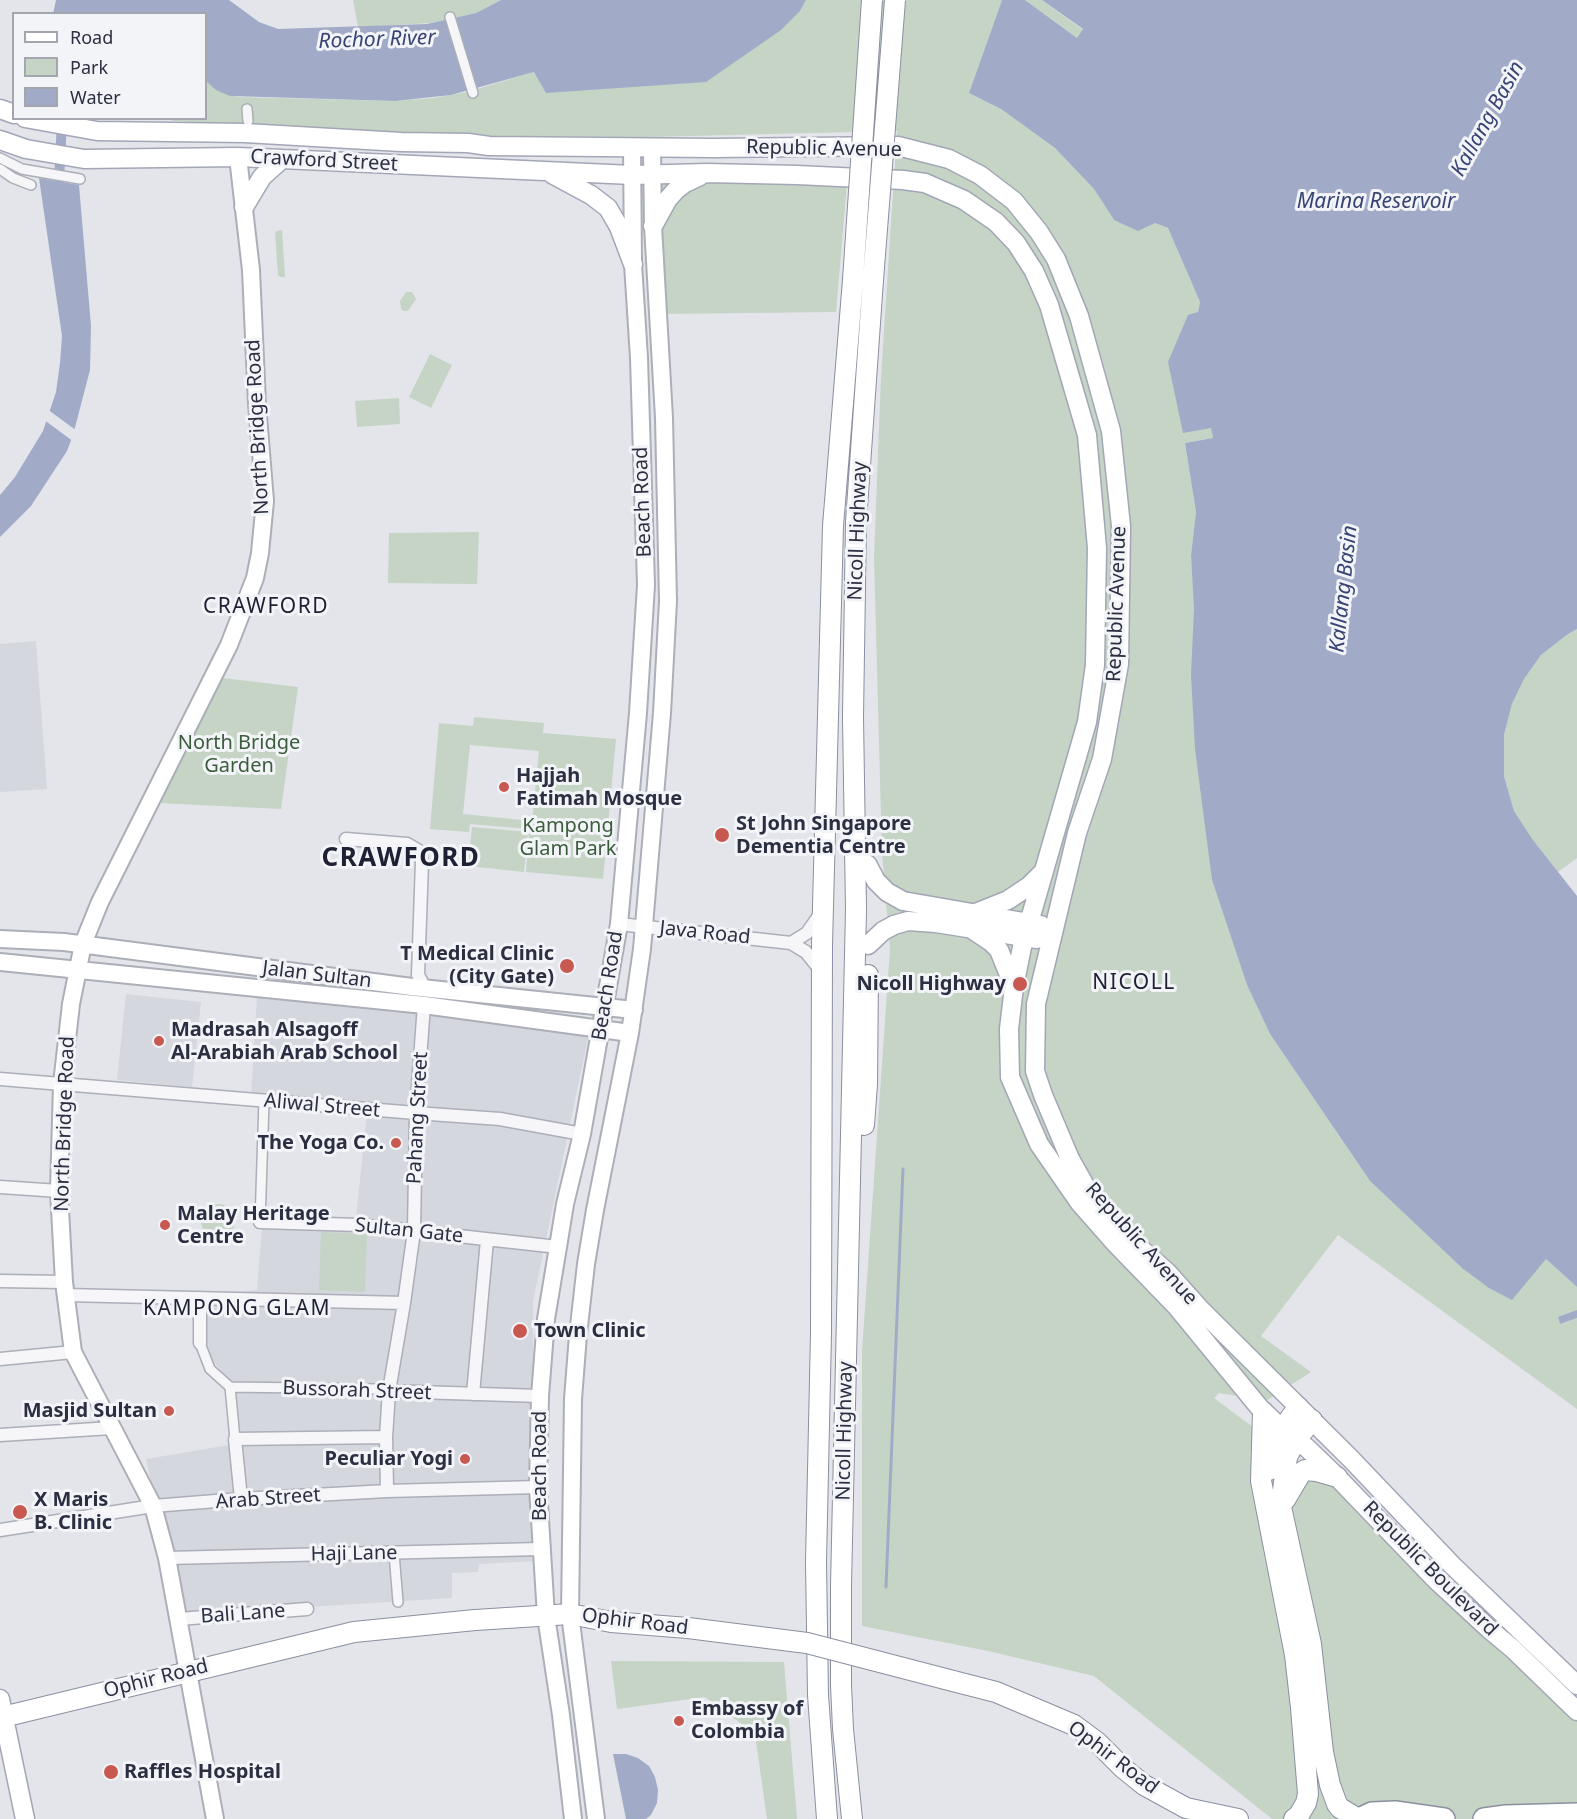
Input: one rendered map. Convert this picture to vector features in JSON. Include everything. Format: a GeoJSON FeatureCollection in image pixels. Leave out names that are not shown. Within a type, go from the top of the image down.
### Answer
{"type":"FeatureCollection","features":[{"type":"Feature","properties":{"kind":"highway","name":"Nicoll Highway"},"geometry":{"type":"LineString","coordinates":[[827,1819],[818,1695],[816,1562],[821,1333],[823,903],[832,525],[853,280],[872,0]]}},
{"type":"Feature","properties":{"kind":"highway","name":"Nicoll Highway"},"geometry":{"type":"LineString","coordinates":[[852,1819],[841,1685],[856,909],[853,717],[856,522],[895,0]]}},
{"type":"Feature","properties":{"kind":"highway"},"geometry":{"type":"LineString","coordinates":[[850,1229],[867,1084],[868,945],[867,864],[853,717]]}},
{"type":"Feature","properties":{"kind":"highway"},"geometry":{"type":"LineString","coordinates":[[1263,1412],[1261,1481],[1273,1503],[1311,1644],[1323,1752],[1336,1804],[1340,1809],[1359,1819],[1372,1814],[1395,1812],[1444,1819]]}},
{"type":"Feature","properties":{"kind":"highway"},"geometry":{"type":"LineString","coordinates":[[1294,1819],[1306,1803],[1308,1794],[1295,1655],[1268,1474],[1275,1443],[1289,1434],[1305,1414]]}},
{"type":"Feature","properties":{"kind":"highway"},"geometry":{"type":"LineString","coordinates":[[1273,1503],[1305,1470],[1337,1477]]}},
{"type":"Feature","properties":{"kind":"highway","name":"Ophir Road"},"geometry":{"type":"LineString","coordinates":[[1,1709],[11,1715],[354,1632],[570,1614],[611,1622],[688,1628],[807,1642],[996,1692],[1074,1725],[1097,1742],[1144,1785],[1186,1808],[1238,1819]]}},
{"type":"Feature","properties":{"kind":"highway"},"geometry":{"type":"LineString","coordinates":[[1484,1819],[1506,1816],[1577,1814]]}},
{"type":"Feature","properties":{"kind":"main road","name":"Crawford Street"},"geometry":{"type":"LineString","coordinates":[[35,120],[93,130],[245,133],[401,142],[468,143],[489,146],[651,147]]}},
{"type":"Feature","properties":{"kind":"main road"},"geometry":{"type":"LineString","coordinates":[[93,130],[137,139],[230,143],[236,148],[238,157]]}},
{"type":"Feature","properties":{"kind":"main road","name":"Crawford Street"},"geometry":{"type":"LineString","coordinates":[[0,140],[26,148],[84,159],[238,157],[651,174]]}},
{"type":"Feature","properties":{"kind":"main road","name":"Beach Road"},"geometry":{"type":"LineString","coordinates":[[573,1819],[561,1715],[546,1616],[538,1486],[540,1396],[546,1319],[558,1247],[582,1134],[619,924],[638,713],[646,585],[640,368],[633,256],[632,147]]}},
{"type":"Feature","properties":{"kind":"main road","name":"Beach Road"},"geometry":{"type":"LineString","coordinates":[[596,1819],[570,1614],[573,1399],[578,1335],[595,1210],[630,1033],[645,927],[661,724],[668,601],[664,418],[651,147]]}},
{"type":"Feature","properties":{"kind":"main road","name":"Republic Avenue"},"geometry":{"type":"LineString","coordinates":[[651,147],[898,147],[949,159],[980,176],[1014,201],[1039,231],[1056,259],[1079,316],[1111,431],[1121,526],[1119,664],[1102,759],[1077,833],[1036,1004],[1035,1071],[1070,1159],[1088,1191],[1133,1242],[1167,1272],[1201,1310],[1305,1414]]}},
{"type":"Feature","properties":{"kind":"main road","name":"North Bridge Road"},"geometry":{"type":"LineString","coordinates":[[215,1819],[167,1558],[153,1506],[73,1352],[65,1288],[60,1191],[62,1084],[71,1004],[83,944],[100,902],[229,645],[257,570],[260,554],[265,501],[251,270],[238,157]]}},
{"type":"Feature","properties":{"kind":"main road"},"geometry":{"type":"LineString","coordinates":[[244,207],[262,177],[282,159]]}},
{"type":"Feature","properties":{"kind":"main road"},"geometry":{"type":"LineString","coordinates":[[545,171],[576,186],[608,208],[633,256],[643,242],[655,246]]}},
{"type":"Feature","properties":{"kind":"main road"},"geometry":{"type":"LineString","coordinates":[[653,226],[668,199],[676,190],[685,183],[707,173]]}},
{"type":"Feature","properties":{"kind":"main road","name":"Republic Avenue"},"geometry":{"type":"LineString","coordinates":[[651,174],[797,175],[925,183],[964,200],[996,222],[1016,243],[1034,271],[1049,305],[1087,435],[1097,548],[1095,665],[1087,722],[1027,930],[1014,987],[1009,1029],[1010,1077],[1039,1144],[1079,1202],[1177,1307],[1263,1412],[1289,1434]]}},
{"type":"Feature","properties":{"kind":"main road"},"geometry":{"type":"LineString","coordinates":[[867,864],[876,881],[887,892],[903,900],[971,921],[1052,934]]}},
{"type":"Feature","properties":{"kind":"main road"},"geometry":{"type":"LineString","coordinates":[[868,945],[883,931],[908,921],[971,921],[1029,886],[1044,871]]}},
{"type":"Feature","properties":{"kind":"main road"},"geometry":{"type":"LineString","coordinates":[[622,884],[629,891],[636,893],[648,888]]}},
{"type":"Feature","properties":{"kind":"main road"},"geometry":{"type":"LineString","coordinates":[[971,921],[999,950],[1014,987]]}},
{"type":"Feature","properties":{"kind":"main road","name":"Jalan Sultan"},"geometry":{"type":"LineString","coordinates":[[0,939],[83,944],[417,996],[630,1033]]}},
{"type":"Feature","properties":{"kind":"main road","name":"Jalan Sultan"},"geometry":{"type":"LineString","coordinates":[[0,962],[417,996],[605,1006],[634,1010]]}},
{"type":"Feature","properties":{"kind":"main road"},"geometry":{"type":"LineString","coordinates":[[566,1204],[581,1201],[590,1204],[595,1210]]}},
{"type":"Feature","properties":{"kind":"main road","name":"Republic Boulevard"},"geometry":{"type":"LineString","coordinates":[[1305,1414],[1452,1565],[1577,1685]]}},
{"type":"Feature","properties":{"kind":"main road","name":"Republic Boulevard"},"geometry":{"type":"LineString","coordinates":[[1289,1434],[1337,1477],[1437,1581],[1577,1710]]}},
{"type":"Feature","properties":{"kind":"main road"},"geometry":{"type":"LineString","coordinates":[[1,1709],[25,1819]]}},
{"type":"Feature","properties":{"kind":"street"},"geometry":{"type":"LineString","coordinates":[[450,17],[473,93]]}},
{"type":"Feature","properties":{"kind":"street"},"geometry":{"type":"LineString","coordinates":[[247,109],[248,121]]}},
{"type":"Feature","properties":{"kind":"street"},"geometry":{"type":"LineString","coordinates":[[0,158],[22,169],[80,179]]}},
{"type":"Feature","properties":{"kind":"street"},"geometry":{"type":"LineString","coordinates":[[0,169],[13,178],[31,185]]}},
{"type":"Feature","properties":{"kind":"street","name":"Pahang Street"},"geometry":{"type":"LineString","coordinates":[[346,839],[407,844],[419,850],[422,862],[418,935],[415,939],[417,996],[414,1231],[389,1391],[386,1437],[387,1491]]}},
{"type":"Feature","properties":{"kind":"street"},"geometry":{"type":"LineString","coordinates":[[790,943],[807,933],[820,915],[823,903]]}},
{"type":"Feature","properties":{"kind":"street","name":"Java Road"},"geometry":{"type":"LineString","coordinates":[[619,924],[790,943]]}},
{"type":"Feature","properties":{"kind":"street"},"geometry":{"type":"LineString","coordinates":[[790,943],[806,952],[822,973]]}},
{"type":"Feature","properties":{"kind":"street","name":"Aliwal Street"},"geometry":{"type":"LineString","coordinates":[[0,1079],[500,1119],[582,1134]]}},
{"type":"Feature","properties":{"kind":"street"},"geometry":{"type":"LineString","coordinates":[[260,1222],[264,1101]]}},
{"type":"Feature","properties":{"kind":"street"},"geometry":{"type":"LineString","coordinates":[[0,1187],[60,1191]]}},
{"type":"Feature","properties":{"kind":"street","name":"Sultan Gate"},"geometry":{"type":"LineString","coordinates":[[260,1222],[359,1225],[558,1247]]}},
{"type":"Feature","properties":{"kind":"street"},"geometry":{"type":"LineString","coordinates":[[473,1394],[487,1240]]}},
{"type":"Feature","properties":{"kind":"street"},"geometry":{"type":"LineString","coordinates":[[0,1281],[200,1298],[404,1303]]}},
{"type":"Feature","properties":{"kind":"street"},"geometry":{"type":"LineString","coordinates":[[200,1298],[200,1343],[210,1369],[230,1387],[241,1499]]}},
{"type":"Feature","properties":{"kind":"street"},"geometry":{"type":"LineString","coordinates":[[0,1359],[73,1352]]}},
{"type":"Feature","properties":{"kind":"street","name":"Bussorah Street"},"geometry":{"type":"LineString","coordinates":[[230,1387],[377,1389],[540,1396]]}},
{"type":"Feature","properties":{"kind":"street"},"geometry":{"type":"LineString","coordinates":[[0,1435],[112,1428]]}},
{"type":"Feature","properties":{"kind":"street"},"geometry":{"type":"LineString","coordinates":[[235,1439],[386,1437]]}},
{"type":"Feature","properties":{"kind":"street","name":"Arab Street"},"geometry":{"type":"LineString","coordinates":[[0,1530],[153,1506],[387,1491],[538,1486]]}},
{"type":"Feature","properties":{"kind":"street","name":"Haji Lane"},"geometry":{"type":"LineString","coordinates":[[167,1558],[541,1549]]}},
{"type":"Feature","properties":{"kind":"street"},"geometry":{"type":"LineString","coordinates":[[394,1553],[398,1602]]}},
{"type":"Feature","properties":{"kind":"street","name":"Bali Lane"},"geometry":{"type":"LineString","coordinates":[[179,1619],[307,1609]]}},
{"type":"Feature","properties":{"kind":"shaded area"},"geometry":{"type":"Polygon","coordinates":[[[36,641],[47,789],[0,792],[0,644],[36,641]]]}},
{"type":"Feature","properties":{"kind":"shaded area","name":"Madrasah Alsagoff Al-Arabiah Arab School"},"geometry":{"type":"Polygon","coordinates":[[[126,994],[201,1002],[192,1087],[117,1080],[126,994]]]}},
{"type":"Feature","properties":{"kind":"shaded area"},"geometry":{"type":"Polygon","coordinates":[[[257,995],[589,1033],[533,1302],[533,1417],[538,1561],[479,1564],[478,1572],[452,1573],[452,1598],[181,1615],[146,1459],[229,1445],[234,1384],[207,1355],[196,1295],[257,1290],[263,1214],[355,1228],[368,1102],[251,1095],[257,995]]]}},
{"type":"Feature","properties":{"kind":"green space"},"geometry":{"type":"Polygon","coordinates":[[[353,0],[501,0],[476,13],[431,23],[358,27],[353,0]]]}},
{"type":"Feature","properties":{"kind":"green space"},"geometry":{"type":"Polygon","coordinates":[[[806,0],[1002,0],[969,93],[1001,109],[1055,148],[1094,189],[1114,220],[1155,223],[1168,228],[1200,302],[1198,312],[1213,438],[1185,443],[1196,512],[1191,555],[1212,880],[1247,985],[1270,1034],[1370,1181],[1462,1268],[1546,1259],[1577,1287],[1577,1310],[1558,1318],[1560,1324],[1577,1318],[1577,1409],[1338,1235],[1261,1336],[1311,1372],[1266,1401],[1219,1393],[1214,1398],[1381,1523],[1577,1711],[1577,1819],[1272,1819],[1094,1676],[988,1651],[862,1626],[862,1351],[890,949],[882,853],[874,557],[881,377],[897,131],[647,137],[489,136],[172,121],[207,120],[207,82],[213,87],[237,97],[395,101],[434,98],[467,92],[534,72],[800,11],[806,0]]]}},
{"type":"Feature","properties":{"kind":"green space"},"geometry":{"type":"Polygon","coordinates":[[[1025,0],[1042,0],[1083,30],[1077,38],[1025,0]]]}},
{"type":"Feature","properties":{"kind":"green space"},"geometry":{"type":"Polygon","coordinates":[[[651,174],[847,184],[836,312],[658,314],[651,174]]]}},
{"type":"Feature","properties":{"kind":"green space"},"geometry":{"type":"Polygon","coordinates":[[[282,230],[285,277],[278,275],[275,233],[282,230]]]}},
{"type":"Feature","properties":{"kind":"green space"},"geometry":{"type":"Polygon","coordinates":[[[406,292],[412,292],[416,299],[408,311],[403,311],[400,301],[406,292]]]}},
{"type":"Feature","properties":{"kind":"green space"},"geometry":{"type":"Polygon","coordinates":[[[430,354],[452,365],[431,408],[409,397],[430,354]]]}},
{"type":"Feature","properties":{"kind":"green space"},"geometry":{"type":"Polygon","coordinates":[[[399,398],[400,424],[357,427],[355,401],[399,398]]]}},
{"type":"Feature","properties":{"kind":"green space"},"geometry":{"type":"Polygon","coordinates":[[[479,532],[477,584],[388,583],[389,533],[479,532]]]}},
{"type":"Feature","properties":{"kind":"green space"},"geometry":{"type":"Polygon","coordinates":[[[1577,629],[1577,858],[1558,872],[1514,811],[1504,776],[1504,735],[1512,704],[1524,679],[1541,655],[1577,629]]]}},
{"type":"Feature","properties":{"kind":"green space","name":"North Bridge Garden"},"geometry":{"type":"Polygon","coordinates":[[[223,678],[298,687],[281,809],[158,803],[223,678]]]}},
{"type":"Feature","properties":{"kind":"green space","name":"Kampong Glam Park"},"geometry":{"type":"Polygon","coordinates":[[[474,717],[544,723],[543,733],[616,739],[603,879],[526,872],[529,829],[470,824],[469,832],[430,829],[439,723],[473,726],[474,717]],[[470,745],[463,814],[532,821],[539,751],[470,745]]]}},
{"type":"Feature","properties":{"kind":"green space"},"geometry":{"type":"Polygon","coordinates":[[[472,827],[528,832],[524,872],[468,866],[472,827]]]}},
{"type":"Feature","properties":{"kind":"green space"},"geometry":{"type":"Polygon","coordinates":[[[218,1204],[230,1209],[235,1221],[230,1233],[218,1238],[206,1233],[201,1221],[206,1209],[218,1204]]]}},
{"type":"Feature","properties":{"kind":"green space"},"geometry":{"type":"Polygon","coordinates":[[[321,1232],[367,1234],[365,1292],[319,1290],[321,1232]]]}},
{"type":"Feature","properties":{"kind":"green space"},"geometry":{"type":"Polygon","coordinates":[[[611,1661],[784,1662],[797,1819],[767,1819],[755,1734],[705,1697],[617,1709],[611,1661]]]}},
{"type":"Feature","properties":{"kind":"water"},"geometry":{"type":"Polygon","coordinates":[[[56,0],[229,0],[259,22],[278,29],[427,24],[476,13],[501,0],[806,0],[800,11],[781,30],[706,82],[546,93],[534,72],[451,95],[395,101],[230,96],[216,90],[207,82],[207,12],[53,12],[56,0]]]}},
{"type":"Feature","properties":{"kind":"water","name":"Marina Reservoir"},"geometry":{"type":"Polygon","coordinates":[[[1002,0],[1025,0],[1077,38],[1083,29],[1042,0],[1577,0],[1577,629],[1541,655],[1524,679],[1512,704],[1504,735],[1504,776],[1514,811],[1533,840],[1577,896],[1577,1287],[1546,1259],[1512,1300],[1489,1288],[1462,1268],[1370,1181],[1270,1034],[1247,985],[1212,880],[1195,749],[1191,675],[1194,609],[1191,555],[1196,512],[1185,443],[1213,438],[1211,428],[1183,433],[1168,362],[1188,315],[1198,312],[1200,302],[1168,228],[1155,223],[1138,231],[1114,220],[1094,189],[1055,148],[1001,109],[969,93],[1002,0]]]}},
{"type":"Feature","properties":{"kind":"water"},"geometry":{"type":"Polygon","coordinates":[[[39,178],[79,185],[91,326],[90,370],[67,451],[31,506],[0,537],[0,495],[15,477],[43,431],[56,392],[60,363],[62,336],[39,178]]]}},
{"type":"Feature","properties":{"kind":"water"},"geometry":{"type":"Polygon","coordinates":[[[1577,1310],[1577,1318],[1560,1324],[1558,1317],[1577,1310]]]}},
{"type":"Feature","properties":{"kind":"water"},"geometry":{"type":"Polygon","coordinates":[[[613,1754],[626,1754],[638,1758],[649,1766],[655,1777],[658,1790],[657,1803],[651,1815],[646,1819],[626,1819],[613,1754]]]}},
{"type":"Feature","properties":{"kind":"pier"},"geometry":{"type":"Polygon","coordinates":[[[47,409],[77,431],[74,442],[43,419],[47,409]]]}},
{"type":"Feature","properties":{"kind":"waterway","name":"Rochor River"},"geometry":{"type":"LineString","coordinates":[[60,196],[62,121]]}},
{"type":"Feature","properties":{"kind":"waterway"},"geometry":{"type":"LineString","coordinates":[[886,1587],[903,1169]]}},
{"type":"Feature","properties":{"kind":"place","name":"Hajjah Fatimah Mosque"},"geometry":{"type":"Point","coordinates":[504,787]}},
{"type":"Feature","properties":{"kind":"place","name":"St John Singapore Dementia Centre"},"geometry":{"type":"Point","coordinates":[722,835]}},
{"type":"Feature","properties":{"kind":"place","name":"T Medical Clinic (City Gate)"},"geometry":{"type":"Point","coordinates":[567,966]}},
{"type":"Feature","properties":{"kind":"place","name":"Nicoll Highway"},"geometry":{"type":"Point","coordinates":[1020,984]}},
{"type":"Feature","properties":{"kind":"place","name":"Madrasah Alsagoff Al-Arabiah Arab School"},"geometry":{"type":"Point","coordinates":[159,1041]}},
{"type":"Feature","properties":{"kind":"place","name":"The Yoga Co."},"geometry":{"type":"Point","coordinates":[396,1143]}},
{"type":"Feature","properties":{"kind":"place","name":"Malay Heritage Centre"},"geometry":{"type":"Point","coordinates":[165,1225]}},
{"type":"Feature","properties":{"kind":"place","name":"Town Clinic"},"geometry":{"type":"Point","coordinates":[520,1331]}},
{"type":"Feature","properties":{"kind":"place","name":"Masjid Sultan"},"geometry":{"type":"Point","coordinates":[169,1411]}},
{"type":"Feature","properties":{"kind":"place","name":"Peculiar Yogi"},"geometry":{"type":"Point","coordinates":[465,1459]}},
{"type":"Feature","properties":{"kind":"place","name":"X Maris B. Clinic"},"geometry":{"type":"Point","coordinates":[20,1512]}},
{"type":"Feature","properties":{"kind":"place","name":"Embassy of Colombia"},"geometry":{"type":"Point","coordinates":[679,1721]}},
{"type":"Feature","properties":{"kind":"place","name":"Raffles Hospital"},"geometry":{"type":"Point","coordinates":[111,1772]}},
{"type":"Feature","properties":{"kind":"district","name":"CRAWFORD"},"geometry":{"type":"Point","coordinates":[266,607]}},
{"type":"Feature","properties":{"kind":"district","name":"CRAWFORD"},"geometry":{"type":"Point","coordinates":[401,859]}},
{"type":"Feature","properties":{"kind":"district","name":"NICOLL"},"geometry":{"type":"Point","coordinates":[1134,983]}},
{"type":"Feature","properties":{"kind":"district","name":"KAMPONG GLAM"},"geometry":{"type":"Point","coordinates":[237,1309]}},
{"type":"Feature","properties":{"kind":"water label","name":"Kallang Basin"},"geometry":{"type":"Point","coordinates":[1488,119]}},
{"type":"Feature","properties":{"kind":"water label","name":"Kallang Basin"},"geometry":{"type":"Point","coordinates":[1344,589]}}]}
